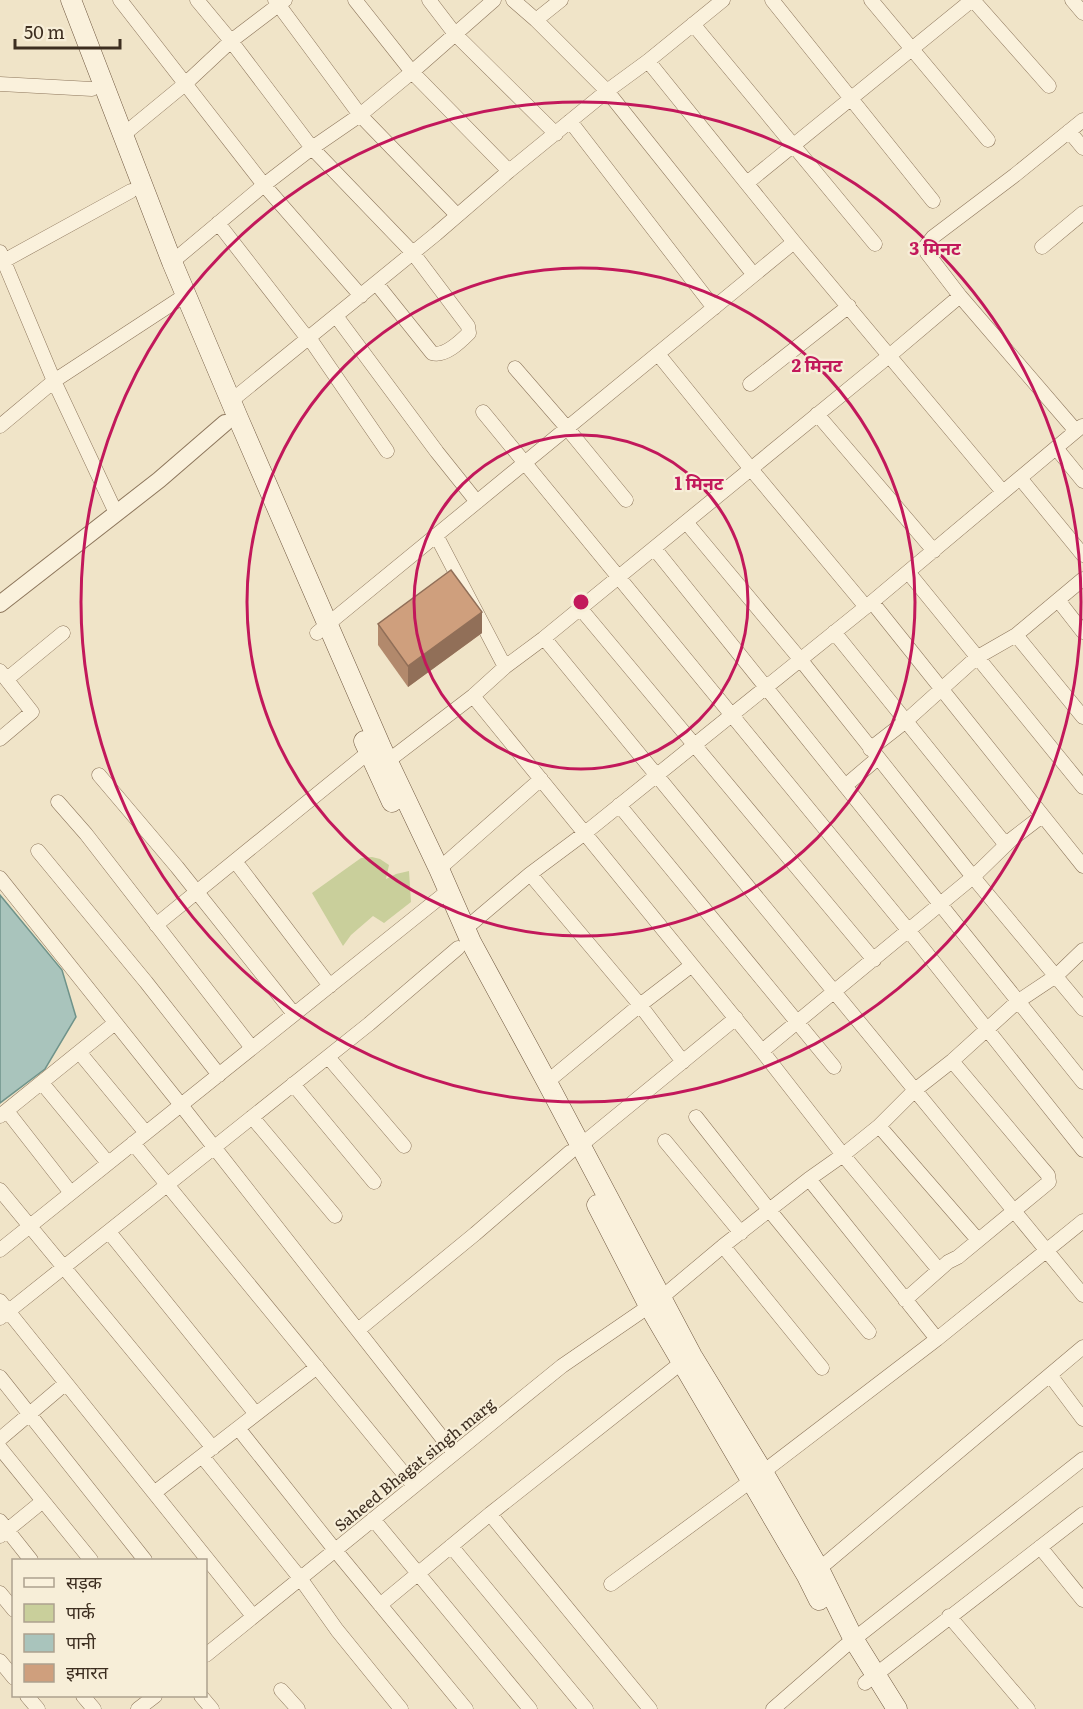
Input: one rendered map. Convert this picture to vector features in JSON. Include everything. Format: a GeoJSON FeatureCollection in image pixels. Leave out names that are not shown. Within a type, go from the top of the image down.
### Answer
{"type":"FeatureCollection","features":[{"type":"Feature","properties":{"kind":"main road"},"geometry":{"type":"LineString","coordinates":[[60,0],[160,267],[181,297],[231,401],[369,752],[443,895],[465,929],[547,1082],[576,1148]]}},
{"type":"Feature","properties":{"kind":"main road"},"geometry":{"type":"LineString","coordinates":[[71,0],[172,262],[181,297],[225,423],[439,869],[443,895],[458,948],[576,1148],[655,1302],[681,1363],[819,1569],[849,1643]]}},
{"type":"Feature","properties":{"kind":"main road"},"geometry":{"type":"LineString","coordinates":[[655,1302],[692,1356],[757,1476],[807,1576],[870,1679],[881,1709]]}},
{"type":"Feature","properties":{"kind":"main road"},"geometry":{"type":"LineString","coordinates":[[870,1679],[897,1709]]}},
{"type":"Feature","properties":{"kind":"street"},"geometry":{"type":"LineString","coordinates":[[120,0],[264,185],[361,296]]}},
{"type":"Feature","properties":{"kind":"street"},"geometry":{"type":"LineString","coordinates":[[197,0],[312,148],[413,253],[468,326],[469,333],[460,342],[439,354],[432,353],[376,283]]}},
{"type":"Feature","properties":{"kind":"street"},"geometry":{"type":"LineString","coordinates":[[355,0],[412,72],[509,171]]}},
{"type":"Feature","properties":{"kind":"street"},"geometry":{"type":"LineString","coordinates":[[429,0],[455,34],[556,134]]}},
{"type":"Feature","properties":{"kind":"street"},"geometry":{"type":"LineString","coordinates":[[172,262],[264,185],[312,148],[360,116],[494,0]]}},
{"type":"Feature","properties":{"kind":"street"},"geometry":{"type":"LineString","coordinates":[[513,0],[606,91],[754,275]]}},
{"type":"Feature","properties":{"kind":"street"},"geometry":{"type":"LineString","coordinates":[[536,20],[561,0]]}},
{"type":"Feature","properties":{"kind":"street"},"geometry":{"type":"LineString","coordinates":[[231,401],[361,296],[606,91],[648,61],[723,0]]}},
{"type":"Feature","properties":{"kind":"street"},"geometry":{"type":"LineString","coordinates":[[772,0],[933,201]]}},
{"type":"Feature","properties":{"kind":"street"},"geometry":{"type":"LineString","coordinates":[[871,0],[988,140]]}},
{"type":"Feature","properties":{"kind":"street"},"geometry":{"type":"LineString","coordinates":[[747,183],[973,0],[1049,87]]}},
{"type":"Feature","properties":{"kind":"street"},"geometry":{"type":"LineString","coordinates":[[1072,0],[1083,13]]}},
{"type":"Feature","properties":{"kind":"street"},"geometry":{"type":"LineString","coordinates":[[123,135],[185,84],[231,41],[280,2],[360,116],[457,215]]}},
{"type":"Feature","properties":{"kind":"street"},"geometry":{"type":"LineString","coordinates":[[693,24],[875,244]]}},
{"type":"Feature","properties":{"kind":"street"},"geometry":{"type":"LineString","coordinates":[[648,61],[794,242],[1003,492]]}},
{"type":"Feature","properties":{"kind":"street"},"geometry":{"type":"LineString","coordinates":[[0,84],[92,89]]}},
{"type":"Feature","properties":{"kind":"street"},"geometry":{"type":"LineString","coordinates":[[465,929],[530,874],[934,551],[1079,428],[960,296],[927,253],[925,247],[933,237],[1083,120]]}},
{"type":"Feature","properties":{"kind":"street"},"geometry":{"type":"LineString","coordinates":[[570,121],[714,308]]}},
{"type":"Feature","properties":{"kind":"street"},"geometry":{"type":"LineString","coordinates":[[1069,131],[1083,148]]}},
{"type":"Feature","properties":{"kind":"street"},"geometry":{"type":"LineString","coordinates":[[116,513],[54,381],[1,258],[131,191]]}},
{"type":"Feature","properties":{"kind":"street"},"geometry":{"type":"LineString","coordinates":[[1042,247],[1083,213]]}},
{"type":"Feature","properties":{"kind":"street"},"geometry":{"type":"LineString","coordinates":[[218,223],[310,339],[387,451]]}},
{"type":"Feature","properties":{"kind":"street"},"geometry":{"type":"LineString","coordinates":[[322,629],[794,242]]}},
{"type":"Feature","properties":{"kind":"street"},"geometry":{"type":"LineString","coordinates":[[388,761],[473,696],[505,667],[619,577],[960,296]]}},
{"type":"Feature","properties":{"kind":"street"},"geometry":{"type":"LineString","coordinates":[[0,426],[54,381],[181,297]]}},
{"type":"Feature","properties":{"kind":"street"},"geometry":{"type":"LineString","coordinates":[[750,384],[849,306]]}},
{"type":"Feature","properties":{"kind":"street"},"geometry":{"type":"LineString","coordinates":[[336,316],[477,502]]}},
{"type":"Feature","properties":{"kind":"street"},"geometry":{"type":"LineString","coordinates":[[658,354],[751,469],[941,689],[1083,866]]}},
{"type":"Feature","properties":{"kind":"street"},"geometry":{"type":"LineString","coordinates":[[515,368],[626,500]]}},
{"type":"Feature","properties":{"kind":"street"},"geometry":{"type":"LineString","coordinates":[[483,412],[909,931],[1083,1150]]}},
{"type":"Feature","properties":{"kind":"street"},"geometry":{"type":"LineString","coordinates":[[817,414],[934,551]]}},
{"type":"Feature","properties":{"kind":"street"},"geometry":{"type":"LineString","coordinates":[[1,599],[159,480],[225,423]]}},
{"type":"Feature","properties":{"kind":"street"},"geometry":{"type":"LineString","coordinates":[[1056,448],[1083,481]]}},
{"type":"Feature","properties":{"kind":"street"},"geometry":{"type":"LineString","coordinates":[[1020,478],[1083,555]]}},
{"type":"Feature","properties":{"kind":"street"},"geometry":{"type":"LineString","coordinates":[[686,522],[800,659],[973,877],[1083,1009]]}},
{"type":"Feature","properties":{"kind":"street"},"geometry":{"type":"LineString","coordinates":[[436,535],[505,667]]}},
{"type":"Feature","properties":{"kind":"street"},"geometry":{"type":"LineString","coordinates":[[654,548],[1083,1082]]}},
{"type":"Feature","properties":{"kind":"street"},"geometry":{"type":"LineString","coordinates":[[908,572],[1083,787]]}},
{"type":"Feature","properties":{"kind":"street"},"geometry":{"type":"LineString","coordinates":[[845,786],[906,721],[976,658],[1016,635],[1083,579]]}},
{"type":"Feature","properties":{"kind":"street"},"geometry":{"type":"LineString","coordinates":[[1058,600],[1083,632]]}},
{"type":"Feature","properties":{"kind":"street"},"geometry":{"type":"LineString","coordinates":[[580,608],[874,960]]}},
{"type":"Feature","properties":{"kind":"street"},"geometry":{"type":"LineString","coordinates":[[834,632],[1006,845]]}},
{"type":"Feature","properties":{"kind":"street"},"geometry":{"type":"LineString","coordinates":[[0,739],[32,712],[3,675],[63,633]]}},
{"type":"Feature","properties":{"kind":"street"},"geometry":{"type":"LineString","coordinates":[[1016,635],[1083,717]]}},
{"type":"Feature","properties":{"kind":"street"},"geometry":{"type":"LineString","coordinates":[[544,638],[1083,1295]]}},
{"type":"Feature","properties":{"kind":"street"},"geometry":{"type":"LineString","coordinates":[[473,696],[736,1018],[843,1155],[939,1270]]}},
{"type":"Feature","properties":{"kind":"street"},"geometry":{"type":"LineString","coordinates":[[156,925],[369,752]]}},
{"type":"Feature","properties":{"kind":"street"},"geometry":{"type":"LineString","coordinates":[[99,776],[197,892],[294,1014]]}},
{"type":"Feature","properties":{"kind":"street"},"geometry":{"type":"LineString","coordinates":[[439,869],[541,779]]}},
{"type":"Feature","properties":{"kind":"street"},"geometry":{"type":"LineString","coordinates":[[58,802],[86,834],[252,1048]]}},
{"type":"Feature","properties":{"kind":"street"},"geometry":{"type":"LineString","coordinates":[[619,805],[834,1067]]}},
{"type":"Feature","properties":{"kind":"street"},"geometry":{"type":"LineString","coordinates":[[762,1052],[973,877],[1012,838],[1042,816]]}},
{"type":"Feature","properties":{"kind":"street"},"geometry":{"type":"LineString","coordinates":[[38,851],[219,1075]]}},
{"type":"Feature","properties":{"kind":"street"},"geometry":{"type":"LineString","coordinates":[[235,861],[330,986]]}},
{"type":"Feature","properties":{"kind":"street"},"geometry":{"type":"LineString","coordinates":[[530,874],[640,1005],[682,1062]]}},
{"type":"Feature","properties":{"kind":"street"},"geometry":{"type":"LineString","coordinates":[[0,878],[454,1453]]}},
{"type":"Feature","properties":{"kind":"street"},"geometry":{"type":"LineString","coordinates":[[0,1250],[443,895]]}},
{"type":"Feature","properties":{"kind":"street"},"geometry":{"type":"LineString","coordinates":[[253,1616],[66,1383],[3,1310],[109,1232],[328,1057],[458,948]]}},
{"type":"Feature","properties":{"kind":"street","name":"Saheed Bhagat singh marg"},"geometry":{"type":"LineString","coordinates":[[208,1647],[253,1616],[562,1366],[655,1302],[723,1246],[843,1155],[879,1126],[915,1090],[952,1061],[1017,1002],[1056,976],[1083,950]]}},
{"type":"Feature","properties":{"kind":"street"},"geometry":{"type":"LineString","coordinates":[[547,1082],[692,965]]}},
{"type":"Feature","properties":{"kind":"street"},"geometry":{"type":"LineString","coordinates":[[358,1330],[736,1018]]}},
{"type":"Feature","properties":{"kind":"street"},"geometry":{"type":"LineString","coordinates":[[71,1193],[4,1114],[115,1023]]}},
{"type":"Feature","properties":{"kind":"street"},"geometry":{"type":"LineString","coordinates":[[80,1052],[146,1133]]}},
{"type":"Feature","properties":{"kind":"street"},"geometry":{"type":"LineString","coordinates":[[328,1057],[404,1146]]}},
{"type":"Feature","properties":{"kind":"street"},"geometry":{"type":"LineString","coordinates":[[905,1299],[1014,1210],[1046,1187],[1049,1182],[1048,1175],[952,1061]]}},
{"type":"Feature","properties":{"kind":"street"},"geometry":{"type":"LineString","coordinates":[[42,1083],[108,1163]]}},
{"type":"Feature","properties":{"kind":"street"},"geometry":{"type":"LineString","coordinates":[[294,1084],[374,1182]]}},
{"type":"Feature","properties":{"kind":"street"},"geometry":{"type":"LineString","coordinates":[[252,1117],[335,1216]]}},
{"type":"Feature","properties":{"kind":"street"},"geometry":{"type":"LineString","coordinates":[[696,1117],[869,1332]]}},
{"type":"Feature","properties":{"kind":"street"},"geometry":{"type":"LineString","coordinates":[[879,1126],[978,1240]]}},
{"type":"Feature","properties":{"kind":"street"},"geometry":{"type":"LineString","coordinates":[[665,1141],[741,1233]]}},
{"type":"Feature","properties":{"kind":"street"},"geometry":{"type":"LineString","coordinates":[[133,1143],[414,1486]]}},
{"type":"Feature","properties":{"kind":"street"},"geometry":{"type":"LineString","coordinates":[[809,1179],[938,1339]]}},
{"type":"Feature","properties":{"kind":"street"},"geometry":{"type":"LineString","coordinates":[[0,1190],[207,1452],[337,1630],[401,1709]]}},
{"type":"Feature","properties":{"kind":"street"},"geometry":{"type":"LineString","coordinates":[[611,1584],[938,1339],[1083,1221]]}},
{"type":"Feature","properties":{"kind":"street"},"geometry":{"type":"LineString","coordinates":[[109,1232],[256,1414]]}},
{"type":"Feature","properties":{"kind":"street"},"geometry":{"type":"LineString","coordinates":[[723,1246],[822,1368]]}},
{"type":"Feature","properties":{"kind":"street"},"geometry":{"type":"LineString","coordinates":[[819,1569],[1083,1347]]}},
{"type":"Feature","properties":{"kind":"street"},"geometry":{"type":"LineString","coordinates":[[380,1605],[490,1514],[681,1363]]}},
{"type":"Feature","properties":{"kind":"street"},"geometry":{"type":"LineString","coordinates":[[154,1493],[317,1367]]}},
{"type":"Feature","properties":{"kind":"street"},"geometry":{"type":"LineString","coordinates":[[1050,1375],[1083,1419]]}},
{"type":"Feature","properties":{"kind":"street"},"geometry":{"type":"LineString","coordinates":[[0,1377],[144,1559]]}},
{"type":"Feature","properties":{"kind":"street"},"geometry":{"type":"LineString","coordinates":[[0,1439],[66,1383]]}},
{"type":"Feature","properties":{"kind":"street"},"geometry":{"type":"LineString","coordinates":[[238,1428],[466,1709]]}},
{"type":"Feature","properties":{"kind":"street"},"geometry":{"type":"LineString","coordinates":[[0,1448],[90,1559]]}},
{"type":"Feature","properties":{"kind":"street"},"geometry":{"type":"LineString","coordinates":[[773,1709],[849,1643],[1083,1459]]}},
{"type":"Feature","properties":{"kind":"street"},"geometry":{"type":"LineString","coordinates":[[30,1559],[2,1529],[43,1501]]}},
{"type":"Feature","properties":{"kind":"street"},"geometry":{"type":"LineString","coordinates":[[490,1514],[650,1709]]}},
{"type":"Feature","properties":{"kind":"street"},"geometry":{"type":"LineString","coordinates":[[870,1679],[1083,1514]]}},
{"type":"Feature","properties":{"kind":"street"},"geometry":{"type":"LineString","coordinates":[[373,1519],[530,1709]]}},
{"type":"Feature","properties":{"kind":"street"},"geometry":{"type":"LineString","coordinates":[[451,1546],[586,1709]]}},
{"type":"Feature","properties":{"kind":"street"},"geometry":{"type":"LineString","coordinates":[[1040,1547],[1083,1599]]}},
{"type":"Feature","properties":{"kind":"street"},"geometry":{"type":"LineString","coordinates":[[0,1593],[12,1608]]}},
{"type":"Feature","properties":{"kind":"street"},"geometry":{"type":"LineString","coordinates":[[949,1616],[1028,1709]]}},
{"type":"Feature","properties":{"kind":"street"},"geometry":{"type":"LineString","coordinates":[[0,1661],[12,1676]]}},
{"type":"Feature","properties":{"kind":"street"},"geometry":{"type":"LineString","coordinates":[[281,1690],[298,1709]]}},
{"type":"Feature","properties":{"kind":"street"},"geometry":{"type":"LineString","coordinates":[[29,1697],[38,1709]]}},
{"type":"Feature","properties":{"kind":"street"},"geometry":{"type":"LineString","coordinates":[[85,1697],[94,1709]]}},
{"type":"Feature","properties":{"kind":"street"},"geometry":{"type":"LineString","coordinates":[[203,1697],[212,1709]]}},
{"type":"Feature","properties":{"kind":"green space"},"geometry":{"type":"Polygon","coordinates":[[[372,857],[389,865],[386,879],[409,871],[411,902],[384,923],[373,916],[351,935],[343,946],[312,893],[361,858],[372,857]]]}},
{"type":"Feature","properties":{"kind":"water"},"geometry":{"type":"Polygon","coordinates":[[[0,895],[62,970],[76,1017],[45,1069],[0,1103],[0,895]]]}},
{"type":"Feature","properties":{"kind":"building"},"geometry":{"type":"Polygon","coordinates":[[[451,570],[482,612],[408,666],[378,624],[451,570]]]}}]}
